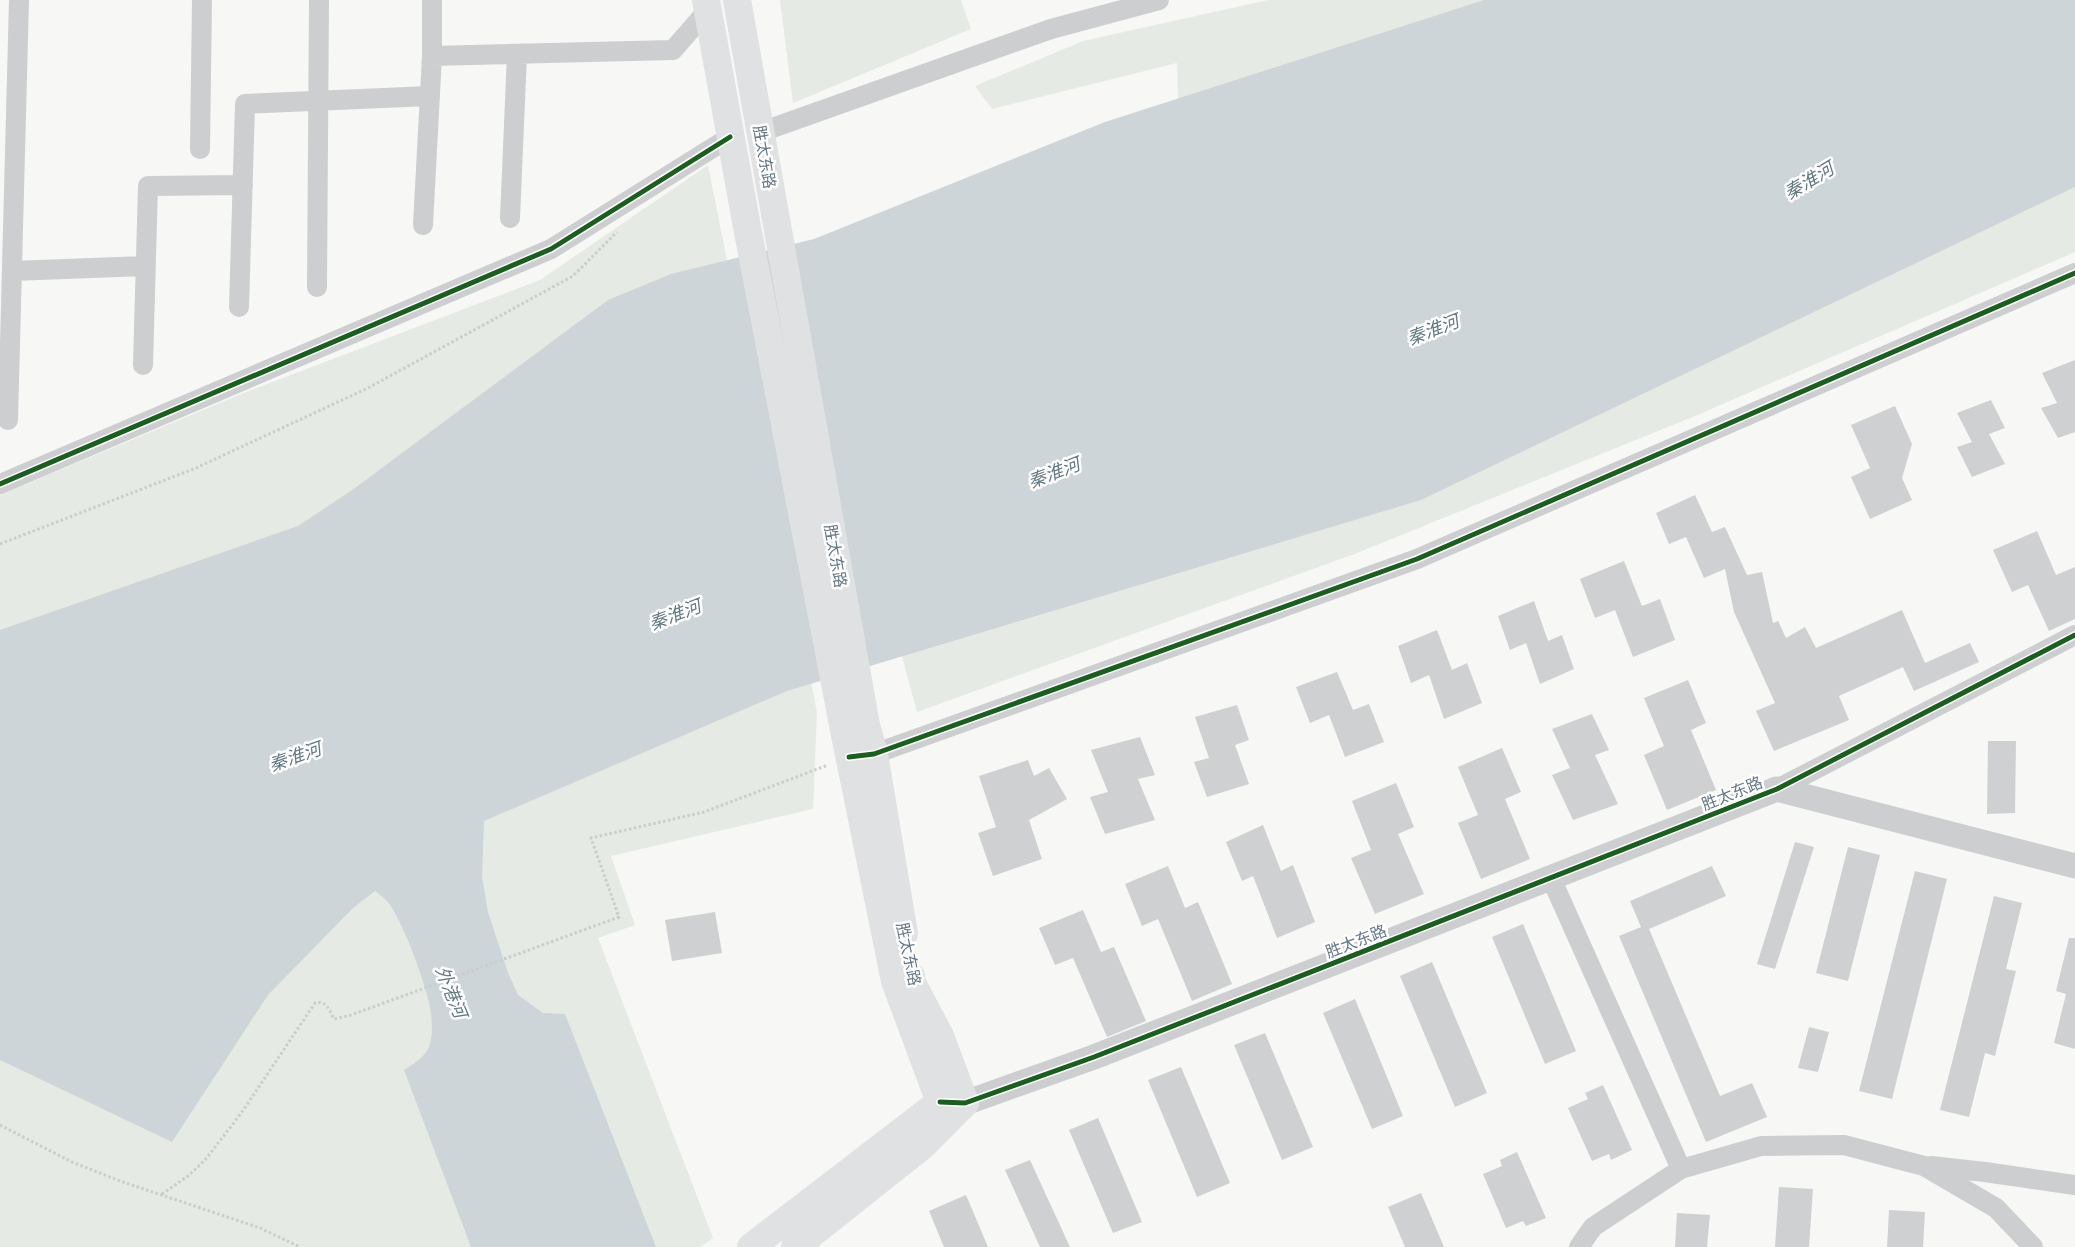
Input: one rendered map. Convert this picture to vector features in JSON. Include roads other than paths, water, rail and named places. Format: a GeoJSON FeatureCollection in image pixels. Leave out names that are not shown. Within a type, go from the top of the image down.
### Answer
{"type":"FeatureCollection","features":[{"type":"Feature","properties":{"kind":"main road","name":"胜太东路"},"geometry":{"type":"LineString","coordinates":[[737,0],[777,222],[895,981],[952,1103]]}},
{"type":"Feature","properties":{"kind":"main road","name":"胜太东路"},"geometry":{"type":"LineString","coordinates":[[707,6],[747,227],[859,743]]}},
{"type":"Feature","properties":{"kind":"main road","name":"胜太东路"},"geometry":{"type":"LineString","coordinates":[[751,1247],[952,1103]]}},
{"type":"Feature","properties":{"kind":"main road","name":"胜太东路"},"geometry":{"type":"LineString","coordinates":[[795,1247],[922,1146],[952,1103]]}},
{"type":"Feature","properties":{"kind":"street"},"geometry":{"type":"LineString","coordinates":[[8,420],[12,271],[7,161],[19,0]]}},
{"type":"Feature","properties":{"kind":"street"},"geometry":{"type":"LineString","coordinates":[[200,149],[202,0]]}},
{"type":"Feature","properties":{"kind":"street"},"geometry":{"type":"LineString","coordinates":[[317,287],[320,0]]}},
{"type":"Feature","properties":{"kind":"street"},"geometry":{"type":"LineString","coordinates":[[423,225],[432,56],[432,0]]}},
{"type":"Feature","properties":{"kind":"street"},"geometry":{"type":"LineString","coordinates":[[761,132],[1051,29],[1159,0]]}},
{"type":"Feature","properties":{"kind":"street"},"geometry":{"type":"LineString","coordinates":[[432,56],[673,50],[707,6]]}},
{"type":"Feature","properties":{"kind":"street"},"geometry":{"type":"LineString","coordinates":[[510,218],[517,54]]}},
{"type":"Feature","properties":{"kind":"street"},"geometry":{"type":"LineString","coordinates":[[239,306],[245,104],[430,96]]}},
{"type":"Feature","properties":{"kind":"street"},"geometry":{"type":"LineString","coordinates":[[0,484],[550,249],[730,137]]}},
{"type":"Feature","properties":{"kind":"street"},"geometry":{"type":"LineString","coordinates":[[142,364],[148,186],[243,185]]}},
{"type":"Feature","properties":{"kind":"street"},"geometry":{"type":"LineString","coordinates":[[12,271],[146,266]]}},
{"type":"Feature","properties":{"kind":"street"},"geometry":{"type":"LineString","coordinates":[[859,743],[1417,559],[2075,273]]}},
{"type":"Feature","properties":{"kind":"street"},"geometry":{"type":"LineString","coordinates":[[1777,789],[2075,635]]}},
{"type":"Feature","properties":{"kind":"street","name":"胜太东路"},"geometry":{"type":"LineString","coordinates":[[952,1103],[1094,1057],[1777,789],[2075,866]]}},
{"type":"Feature","properties":{"kind":"street"},"geometry":{"type":"LineString","coordinates":[[1551,878],[1681,1169]]}},
{"type":"Feature","properties":{"kind":"street"},"geometry":{"type":"LineString","coordinates":[[1579,1247],[1593,1227],[1681,1169],[1761,1146],[1844,1144],[1924,1166],[1985,1172],[2075,1185]]}},
{"type":"Feature","properties":{"kind":"street"},"geometry":{"type":"LineString","coordinates":[[1924,1166],[1996,1208],[2032,1247]]}},
{"type":"Feature","properties":{"kind":"water"},"geometry":{"type":"Polygon","coordinates":[[[1484,0],[2075,0],[2075,187],[1421,500],[787,691],[484,821],[482,876],[488,912],[508,973],[518,995],[543,1013],[565,1014],[656,1247],[471,1247],[404,1070],[421,1058],[429,1047],[432,1030],[429,1001],[400,922],[387,901],[375,891],[353,908],[268,995],[172,1142],[0,1060],[0,630],[298,526],[355,488],[608,300],[671,274],[814,239],[1105,122],[1484,0]]]}},
{"type":"Feature","properties":{"kind":"water label","name":"秦淮河"},"geometry":{"type":"Point","coordinates":[1809,181]}},
{"type":"Feature","properties":{"kind":"water label","name":"秦淮河"},"geometry":{"type":"Point","coordinates":[1433,330]}},
{"type":"Feature","properties":{"kind":"water label","name":"秦淮河"},"geometry":{"type":"Point","coordinates":[1054,473]}},
{"type":"Feature","properties":{"kind":"water label","name":"秦淮河"},"geometry":{"type":"Point","coordinates":[675,615]}},
{"type":"Feature","properties":{"kind":"water label","name":"秦淮河"},"geometry":{"type":"Point","coordinates":[295,757]}},
{"type":"Feature","properties":{"kind":"water label","name":"外港河"},"geometry":{"type":"Point","coordinates":[451,992]}}]}
